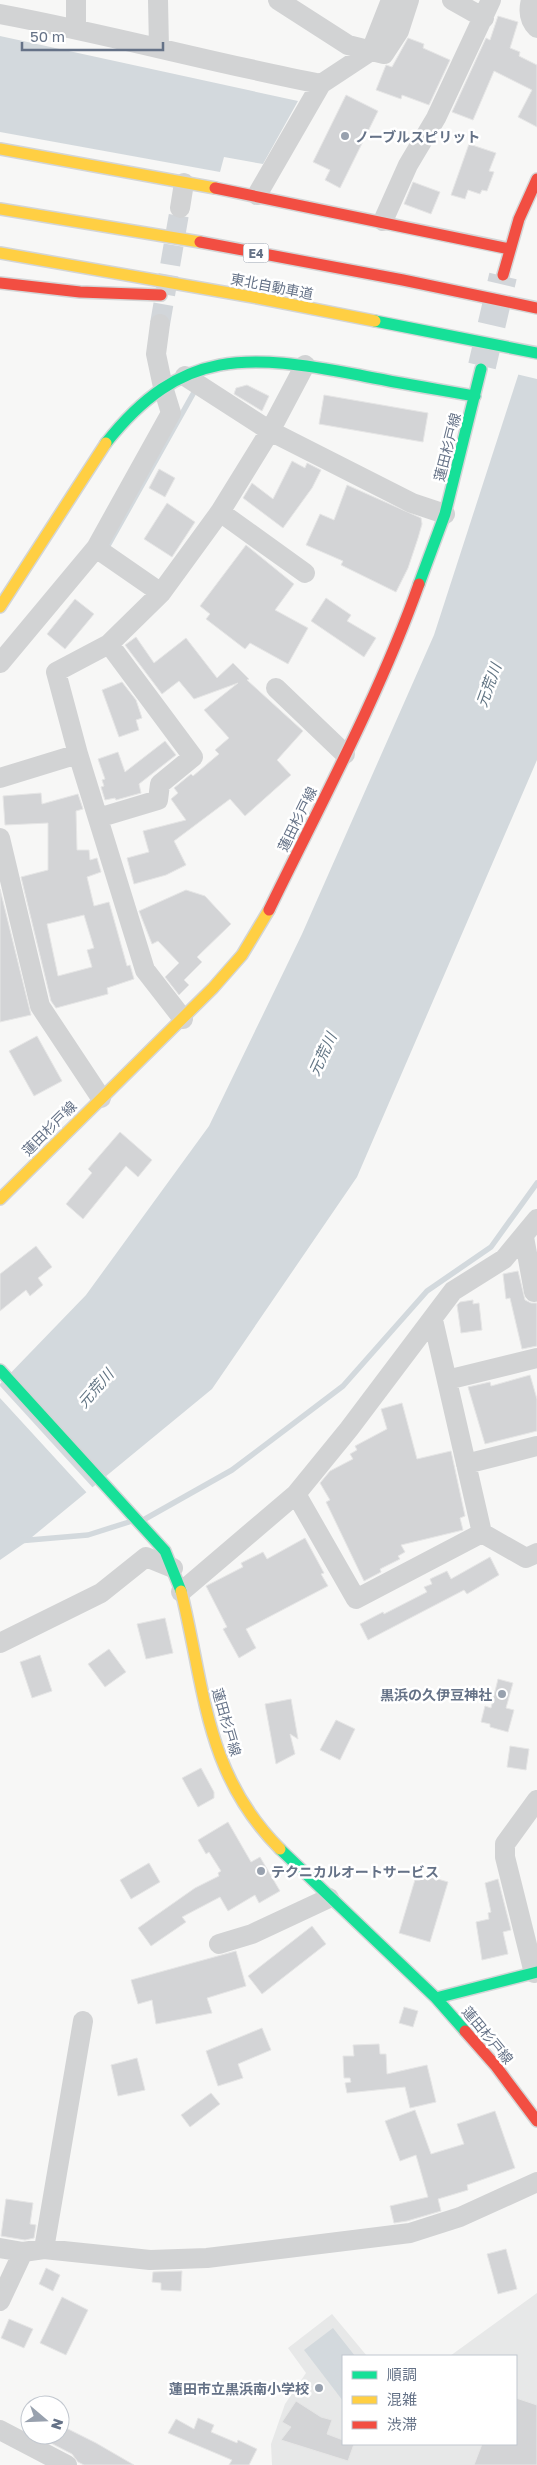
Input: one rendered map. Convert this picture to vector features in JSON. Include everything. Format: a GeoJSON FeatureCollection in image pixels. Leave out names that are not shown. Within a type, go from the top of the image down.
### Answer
{"type":"FeatureCollection","features":[{"type":"Feature","properties":{"kind":"main road"},"geometry":{"type":"LineString","coordinates":[[0,149],[257,196],[510,249]]}},
{"type":"Feature","properties":{"kind":"main road"},"geometry":{"type":"LineString","coordinates":[[503,275],[519,218],[537,179]]}},
{"type":"Feature","properties":{"kind":"main road","name":"東北自動車道"},"geometry":{"type":"LineString","coordinates":[[0,209],[116,227],[537,308]]}},
{"type":"Feature","properties":{"kind":"main road","name":"東北自動車道"},"geometry":{"type":"LineString","coordinates":[[0,253],[258,298],[537,353]]}},
{"type":"Feature","properties":{"kind":"main road"},"geometry":{"type":"LineString","coordinates":[[0,283],[80,292],[258,298]]}},
{"type":"Feature","properties":{"kind":"main road"},"geometry":{"type":"LineString","coordinates":[[0,607],[97,455],[137,408],[163,387],[185,376],[227,363],[264,360],[305,365],[475,396]]}},
{"type":"Feature","properties":{"kind":"main road","name":"蓮田杉戸線"},"geometry":{"type":"LineString","coordinates":[[0,1199],[183,1019],[228,971],[254,937],[345,754],[406,621],[445,514],[482,369]]}},
{"type":"Feature","properties":{"kind":"main road","name":"蓮田杉戸線"},"geometry":{"type":"LineString","coordinates":[[0,1370],[120,1500],[164,1551],[173,1568],[181,1592],[204,1704],[216,1749],[232,1784],[249,1813],[275,1844],[329,1898],[436,1998],[495,2066],[537,2122]]}},
{"type":"Feature","properties":{"kind":"main road"},"geometry":{"type":"LineString","coordinates":[[436,1998],[536,1972]]}},
{"type":"Feature","properties":{"kind":"street"},"geometry":{"type":"LineString","coordinates":[[76,0],[76,28]]}},
{"type":"Feature","properties":{"kind":"street"},"geometry":{"type":"LineString","coordinates":[[158,0],[159,48]]}},
{"type":"Feature","properties":{"kind":"street"},"geometry":{"type":"LineString","coordinates":[[278,0],[348,45],[384,54],[399,31],[410,0]]}},
{"type":"Feature","properties":{"kind":"street"},"geometry":{"type":"LineString","coordinates":[[257,196],[321,84],[371,51],[391,0]]}},
{"type":"Feature","properties":{"kind":"street"},"geometry":{"type":"LineString","coordinates":[[383,221],[408,165],[436,118],[488,9],[452,0]]}},
{"type":"Feature","properties":{"kind":"street"},"geometry":{"type":"LineString","coordinates":[[531,0],[528,9],[532,22],[537,28]]}},
{"type":"Feature","properties":{"kind":"street"},"geometry":{"type":"LineString","coordinates":[[0,14],[76,28],[239,68],[321,84]]}},
{"type":"Feature","properties":{"kind":"street"},"geometry":{"type":"LineString","coordinates":[[180,208],[184,183]]}},
{"type":"Feature","properties":{"kind":"street"},"geometry":{"type":"LineString","coordinates":[[0,663],[96,548],[171,413],[156,354],[160,324]]}},
{"type":"Feature","properties":{"kind":"street"},"geometry":{"type":"LineString","coordinates":[[183,1019],[145,970],[78,754],[56,672],[109,644],[161,592],[220,512],[270,431],[305,365]]}},
{"type":"Feature","properties":{"kind":"street"},"geometry":{"type":"LineString","coordinates":[[185,376],[270,431],[412,503],[445,514]]}},
{"type":"Feature","properties":{"kind":"street"},"geometry":{"type":"LineString","coordinates":[[220,512],[305,573]]}},
{"type":"Feature","properties":{"kind":"street"},"geometry":{"type":"LineString","coordinates":[[96,548],[161,592]]}},
{"type":"Feature","properties":{"kind":"street"},"geometry":{"type":"LineString","coordinates":[[98,818],[158,800],[160,784],[193,757],[109,644]]}},
{"type":"Feature","properties":{"kind":"street"},"geometry":{"type":"LineString","coordinates":[[276,688],[345,754]]}},
{"type":"Feature","properties":{"kind":"street"},"geometry":{"type":"LineString","coordinates":[[0,778],[78,754]]}},
{"type":"Feature","properties":{"kind":"street"},"geometry":{"type":"LineString","coordinates":[[0,838],[40,1006],[101,1098]]}},
{"type":"Feature","properties":{"kind":"street"},"geometry":{"type":"LineString","coordinates":[[533,1226],[534,1292],[537,1291]]}},
{"type":"Feature","properties":{"kind":"street"},"geometry":{"type":"LineString","coordinates":[[181,1592],[296,1494],[349,1430],[453,1291],[504,1259],[533,1226]]}},
{"type":"Feature","properties":{"kind":"street"},"geometry":{"type":"LineString","coordinates":[[433,1320],[482,1532],[526,1558],[537,1553]]}},
{"type":"Feature","properties":{"kind":"street"},"geometry":{"type":"LineString","coordinates":[[447,1380],[537,1358]]}},
{"type":"Feature","properties":{"kind":"street"},"geometry":{"type":"LineString","coordinates":[[466,1464],[537,1446]]}},
{"type":"Feature","properties":{"kind":"street"},"geometry":{"type":"LineString","coordinates":[[296,1494],[356,1599],[482,1532]]}},
{"type":"Feature","properties":{"kind":"street"},"geometry":{"type":"LineString","coordinates":[[0,1643],[101,1593],[146,1557],[173,1568]]}},
{"type":"Feature","properties":{"kind":"street"},"geometry":{"type":"LineString","coordinates":[[536,1972],[505,1857],[505,1844],[537,1800]]}},
{"type":"Feature","properties":{"kind":"street"},"geometry":{"type":"LineString","coordinates":[[219,1944],[252,1934],[329,1898]]}},
{"type":"Feature","properties":{"kind":"street"},"geometry":{"type":"LineString","coordinates":[[44,2249],[83,2021]]}},
{"type":"Feature","properties":{"kind":"street"},"geometry":{"type":"LineString","coordinates":[[0,2248],[23,2252],[44,2249],[150,2260],[207,2258],[410,2233],[460,2217],[537,2182]]}},
{"type":"Feature","properties":{"kind":"street"},"geometry":{"type":"LineString","coordinates":[[0,2301],[23,2252]]}},
{"type":"Feature","properties":{"kind":"street"},"geometry":{"type":"LineString","coordinates":[[0,2430],[67,2465]]}},
{"type":"Feature","properties":{"kind":"shaded area","name":"蓮田市立黒浜南小学校"},"geometry":{"type":"Polygon","coordinates":[[[537,2293],[537,2465],[272,2465],[271,2444],[285,2404],[306,2373],[288,2348],[332,2314],[366,2355],[342,2355],[342,2445],[517,2445],[517,2355],[451,2355],[537,2293]]]}},
{"type":"Feature","properties":{"kind":"water"},"geometry":{"type":"Polygon","coordinates":[[[0,36],[298,101],[263,164],[224,157],[220,172],[0,132],[0,36]]]}},
{"type":"Feature","properties":{"kind":"water","name":"元荒川"},"geometry":{"type":"Polygon","coordinates":[[[537,317],[537,760],[357,1177],[212,1389],[26,1542],[0,1560],[0,1384],[86,1295],[209,1126],[302,934],[434,635],[537,317]]]}},
{"type":"Feature","properties":{"kind":"water"},"geometry":{"type":"Polygon","coordinates":[[[333,2328],[354,2355],[342,2355],[342,2400],[304,2350],[333,2328]]]}},
{"type":"Feature","properties":{"kind":"pier"},"geometry":{"type":"Polygon","coordinates":[[[537,315],[537,379],[516,374],[537,315]]]}},
{"type":"Feature","properties":{"kind":"pier"},"geometry":{"type":"Polygon","coordinates":[[[0,1386],[94,1489],[88,1494],[0,1398],[0,1386]]]}},
{"type":"Feature","properties":{"kind":"building"},"geometry":{"type":"Polygon","coordinates":[[[498,16],[518,22],[510,48],[520,52],[519,56],[537,65],[537,127],[518,117],[532,90],[494,71],[473,120],[452,112],[486,38],[490,40],[498,16]]]}},
{"type":"Feature","properties":{"kind":"building"},"geometry":{"type":"Polygon","coordinates":[[[408,38],[424,44],[423,48],[450,60],[429,105],[402,95],[401,99],[376,90],[386,65],[392,67],[408,38]]]}},
{"type":"Feature","properties":{"kind":"building","name":"ノーブルスピリット"},"geometry":{"type":"Polygon","coordinates":[[[346,95],[378,111],[340,188],[325,180],[330,170],[313,162],[346,95]]]}},
{"type":"Feature","properties":{"kind":"building"},"geometry":{"type":"Polygon","coordinates":[[[469,144],[496,153],[489,171],[494,172],[487,191],[482,190],[480,194],[468,190],[465,199],[451,195],[469,144]]]}},
{"type":"Feature","properties":{"kind":"building"},"geometry":{"type":"Polygon","coordinates":[[[413,182],[440,192],[431,214],[404,204],[413,182]]]}},
{"type":"Feature","properties":{"kind":"building"},"geometry":{"type":"Polygon","coordinates":[[[247,385],[269,396],[262,411],[234,394],[236,388],[247,385]]]}},
{"type":"Feature","properties":{"kind":"building"},"geometry":{"type":"Polygon","coordinates":[[[324,395],[428,413],[423,442],[319,424],[324,395]]]}},
{"type":"Feature","properties":{"kind":"building"},"geometry":{"type":"Polygon","coordinates":[[[292,461],[305,468],[307,463],[321,470],[312,488],[283,528],[243,498],[252,483],[273,499],[292,461]]]}},
{"type":"Feature","properties":{"kind":"building"},"geometry":{"type":"Polygon","coordinates":[[[159,469],[175,478],[165,497],[149,488],[159,469]]]}},
{"type":"Feature","properties":{"kind":"building"},"geometry":{"type":"Polygon","coordinates":[[[347,485],[421,518],[422,524],[408,568],[396,592],[341,565],[343,561],[306,545],[320,514],[334,520],[347,485]]]}},
{"type":"Feature","properties":{"kind":"building"},"geometry":{"type":"Polygon","coordinates":[[[167,503],[195,522],[172,557],[144,539],[167,503]]]}},
{"type":"Feature","properties":{"kind":"building"},"geometry":{"type":"Polygon","coordinates":[[[246,545],[294,584],[275,610],[308,628],[288,664],[250,643],[245,649],[206,619],[210,614],[200,606],[246,545]]]}},
{"type":"Feature","properties":{"kind":"building"},"geometry":{"type":"Polygon","coordinates":[[[326,598],[351,615],[347,621],[376,638],[364,657],[311,621],[326,598]]]}},
{"type":"Feature","properties":{"kind":"building"},"geometry":{"type":"Polygon","coordinates":[[[75,599],[94,614],[65,649],[47,634],[75,599]]]}},
{"type":"Feature","properties":{"kind":"building"},"geometry":{"type":"Polygon","coordinates":[[[136,637],[154,663],[186,638],[217,678],[233,663],[249,679],[247,680],[303,731],[277,760],[291,775],[245,816],[230,799],[174,841],[186,865],[166,875],[134,884],[127,858],[149,852],[143,831],[186,820],[171,799],[178,793],[174,788],[191,774],[193,776],[219,754],[215,750],[229,738],[204,710],[238,683],[194,699],[179,681],[162,694],[125,645],[136,637]]]}},
{"type":"Feature","properties":{"kind":"building"},"geometry":{"type":"Polygon","coordinates":[[[122,682],[136,700],[142,718],[136,720],[139,730],[119,737],[102,690],[122,682]]]}},
{"type":"Feature","properties":{"kind":"building"},"geometry":{"type":"Polygon","coordinates":[[[165,741],[176,755],[139,784],[141,793],[116,800],[115,798],[105,800],[101,787],[104,786],[102,780],[105,779],[98,759],[118,752],[125,772],[165,741]]]}},
{"type":"Feature","properties":{"kind":"building"},"geometry":{"type":"Polygon","coordinates":[[[41,793],[42,804],[78,794],[83,809],[76,811],[77,850],[89,850],[90,860],[97,858],[101,872],[87,877],[94,906],[109,902],[127,966],[130,965],[134,979],[107,988],[108,994],[56,1008],[51,1001],[21,877],[48,870],[48,823],[5,825],[3,796],[41,793]],[[84,915],[47,924],[58,976],[92,967],[87,950],[94,948],[84,915]]]}},
{"type":"Feature","properties":{"kind":"building"},"geometry":{"type":"Polygon","coordinates":[[[0,889],[31,1015],[0,1022],[0,889]]]}},
{"type":"Feature","properties":{"kind":"building"},"geometry":{"type":"Polygon","coordinates":[[[186,890],[205,896],[231,924],[197,957],[202,962],[184,980],[189,985],[179,995],[165,977],[179,963],[158,941],[152,944],[139,911],[186,890]]]}},
{"type":"Feature","properties":{"kind":"building"},"geometry":{"type":"Polygon","coordinates":[[[37,1036],[62,1081],[34,1096],[9,1051],[37,1036]]]}},
{"type":"Feature","properties":{"kind":"building"},"geometry":{"type":"Polygon","coordinates":[[[120,1132],[152,1160],[138,1177],[126,1166],[83,1219],[66,1204],[92,1173],[88,1169],[120,1132]]]}},
{"type":"Feature","properties":{"kind":"building"},"geometry":{"type":"Polygon","coordinates":[[[36,1246],[52,1267],[38,1278],[43,1285],[30,1296],[26,1290],[0,1311],[0,1274],[36,1246]]]}},
{"type":"Feature","properties":{"kind":"building"},"geometry":{"type":"Polygon","coordinates":[[[518,1271],[525,1300],[537,1303],[537,1346],[522,1349],[510,1298],[506,1299],[503,1274],[518,1271]]]}},
{"type":"Feature","properties":{"kind":"building"},"geometry":{"type":"Polygon","coordinates":[[[473,1300],[473,1304],[479,1303],[482,1330],[461,1333],[457,1305],[460,1302],[473,1300]]]}},
{"type":"Feature","properties":{"kind":"building"},"geometry":{"type":"Polygon","coordinates":[[[530,1375],[537,1399],[537,1431],[485,1444],[468,1387],[490,1382],[491,1386],[530,1375]]]}},
{"type":"Feature","properties":{"kind":"building"},"geometry":{"type":"Polygon","coordinates":[[[402,1403],[417,1459],[451,1451],[465,1516],[460,1518],[463,1530],[401,1545],[405,1552],[398,1556],[400,1559],[380,1569],[381,1572],[364,1581],[326,1502],[330,1500],[320,1483],[330,1471],[353,1459],[350,1454],[357,1450],[355,1446],[387,1429],[381,1409],[402,1403]]]}},
{"type":"Feature","properties":{"kind":"building"},"geometry":{"type":"Polygon","coordinates":[[[305,1538],[324,1573],[321,1574],[328,1586],[246,1629],[256,1648],[239,1658],[223,1629],[227,1627],[206,1586],[243,1567],[241,1563],[263,1552],[267,1559],[305,1538]]]}},
{"type":"Feature","properties":{"kind":"building"},"geometry":{"type":"Polygon","coordinates":[[[490,1557],[499,1575],[467,1594],[464,1590],[368,1640],[360,1624],[427,1592],[424,1587],[432,1584],[430,1579],[447,1571],[451,1579],[490,1557]]]}},
{"type":"Feature","properties":{"kind":"building"},"geometry":{"type":"Polygon","coordinates":[[[165,1618],[173,1653],[146,1659],[137,1624],[165,1618]]]}},
{"type":"Feature","properties":{"kind":"building"},"geometry":{"type":"Polygon","coordinates":[[[109,1649],[126,1672],[105,1687],[88,1664],[109,1649]]]}},
{"type":"Feature","properties":{"kind":"building"},"geometry":{"type":"Polygon","coordinates":[[[40,1655],[52,1691],[32,1698],[20,1662],[40,1655]]]}},
{"type":"Feature","properties":{"kind":"building","name":"黒浜の久伊豆神社"},"geometry":{"type":"Polygon","coordinates":[[[498,1679],[513,1683],[506,1708],[514,1710],[508,1732],[490,1727],[490,1724],[481,1722],[485,1706],[491,1708],[498,1679]]]}},
{"type":"Feature","properties":{"kind":"building"},"geometry":{"type":"Polygon","coordinates":[[[291,1699],[298,1739],[290,1734],[295,1754],[276,1764],[265,1704],[291,1699]]]}},
{"type":"Feature","properties":{"kind":"building"},"geometry":{"type":"Polygon","coordinates":[[[336,1720],[355,1729],[340,1760],[320,1750],[336,1720]]]}},
{"type":"Feature","properties":{"kind":"building"},"geometry":{"type":"Polygon","coordinates":[[[510,1746],[529,1749],[526,1770],[507,1767],[510,1746]]]}},
{"type":"Feature","properties":{"kind":"building"},"geometry":{"type":"Polygon","coordinates":[[[201,1768],[214,1792],[214,1798],[198,1807],[182,1778],[201,1768]]]}},
{"type":"Feature","properties":{"kind":"building"},"geometry":{"type":"Polygon","coordinates":[[[228,1822],[251,1862],[260,1857],[280,1891],[259,1903],[255,1895],[228,1911],[220,1897],[182,1917],[186,1922],[151,1946],[138,1928],[195,1888],[219,1876],[218,1873],[221,1871],[209,1852],[206,1854],[198,1840],[228,1822]]]}},
{"type":"Feature","properties":{"kind":"building"},"geometry":{"type":"Polygon","coordinates":[[[149,1863],[160,1882],[131,1899],[120,1880],[149,1863]]]}},
{"type":"Feature","properties":{"kind":"building"},"geometry":{"type":"Polygon","coordinates":[[[417,1873],[448,1882],[430,1942],[399,1933],[417,1873]]]}},
{"type":"Feature","properties":{"kind":"building"},"geometry":{"type":"Polygon","coordinates":[[[498,1879],[511,1930],[503,1932],[508,1954],[482,1960],[476,1922],[489,1919],[488,1913],[491,1912],[485,1883],[498,1879]]]}},
{"type":"Feature","properties":{"kind":"building"},"geometry":{"type":"Polygon","coordinates":[[[312,1926],[326,1944],[262,1994],[248,1976],[312,1926]]]}},
{"type":"Feature","properties":{"kind":"building"},"geometry":{"type":"Polygon","coordinates":[[[236,1951],[246,1986],[207,1998],[212,2013],[156,2024],[152,2000],[138,2004],[131,1980],[236,1951]]]}},
{"type":"Feature","properties":{"kind":"building"},"geometry":{"type":"Polygon","coordinates":[[[404,2007],[418,2011],[413,2027],[399,2023],[404,2007]]]}},
{"type":"Feature","properties":{"kind":"building"},"geometry":{"type":"Polygon","coordinates":[[[262,2028],[271,2050],[238,2064],[243,2078],[218,2086],[206,2051],[262,2028]]]}},
{"type":"Feature","properties":{"kind":"building"},"geometry":{"type":"Polygon","coordinates":[[[379,2044],[380,2054],[386,2054],[387,2074],[427,2065],[436,2102],[410,2108],[405,2087],[347,2093],[345,2083],[351,2082],[350,2078],[344,2078],[343,2056],[354,2056],[353,2045],[379,2044]]]}},
{"type":"Feature","properties":{"kind":"building"},"geometry":{"type":"Polygon","coordinates":[[[137,2058],[145,2090],[118,2096],[111,2065],[137,2058]]]}},
{"type":"Feature","properties":{"kind":"building"},"geometry":{"type":"Polygon","coordinates":[[[211,2093],[220,2104],[190,2127],[181,2115],[211,2093]]]}},
{"type":"Feature","properties":{"kind":"building"},"geometry":{"type":"Polygon","coordinates":[[[415,2110],[431,2154],[464,2144],[457,2124],[495,2111],[515,2168],[467,2185],[468,2190],[438,2199],[441,2211],[394,2223],[390,2206],[428,2197],[416,2155],[400,2161],[385,2121],[415,2110]]]}},
{"type":"Feature","properties":{"kind":"building"},"geometry":{"type":"Polygon","coordinates":[[[6,2199],[33,2203],[30,2224],[36,2225],[34,2238],[25,2240],[1,2236],[6,2199]]]}},
{"type":"Feature","properties":{"kind":"building"},"geometry":{"type":"Polygon","coordinates":[[[506,2249],[517,2289],[498,2294],[487,2254],[506,2249]]]}},
{"type":"Feature","properties":{"kind":"building"},"geometry":{"type":"Polygon","coordinates":[[[46,2268],[60,2275],[53,2291],[39,2284],[46,2268]]]}},
{"type":"Feature","properties":{"kind":"building"},"geometry":{"type":"Polygon","coordinates":[[[182,2271],[181,2291],[161,2290],[161,2283],[152,2282],[153,2272],[182,2271]]]}},
{"type":"Feature","properties":{"kind":"building"},"geometry":{"type":"Polygon","coordinates":[[[62,2297],[88,2310],[66,2355],[40,2343],[62,2297]]]}},
{"type":"Feature","properties":{"kind":"building"},"geometry":{"type":"Polygon","coordinates":[[[9,2319],[33,2329],[24,2348],[1,2338],[9,2319]]]}},
{"type":"Feature","properties":{"kind":"building"},"geometry":{"type":"Polygon","coordinates":[[[517,2398],[537,2405],[537,2465],[474,2465],[482,2445],[517,2445],[517,2398]]]}},
{"type":"Feature","properties":{"kind":"building"},"geometry":{"type":"Polygon","coordinates":[[[296,2401],[321,2417],[332,2420],[327,2434],[342,2440],[342,2445],[354,2445],[348,2461],[281,2440],[291,2427],[282,2422],[296,2401]]]}},
{"type":"Feature","properties":{"kind":"building"},"geometry":{"type":"Polygon","coordinates":[[[198,2418],[214,2425],[211,2432],[237,2443],[238,2440],[257,2449],[249,2465],[229,2465],[232,2460],[168,2433],[176,2419],[194,2429],[198,2418]]]}},
{"type":"Feature","properties":{"kind":"building"},"geometry":{"type":"Polygon","coordinates":[[[70,2430],[134,2465],[84,2465],[78,2462],[72,2454],[55,2445],[70,2445],[70,2430]]]}},
{"type":"Feature","properties":{"kind":"waterway"},"geometry":{"type":"LineString","coordinates":[[105,551],[193,394]]}},
{"type":"Feature","properties":{"kind":"waterway"},"geometry":{"type":"LineString","coordinates":[[145,1519],[232,1470],[343,1386],[427,1291],[491,1247],[537,1183]]}},
{"type":"Feature","properties":{"kind":"waterway"},"geometry":{"type":"LineString","coordinates":[[18,1541],[88,1535],[129,1522]]}},
{"type":"Feature","properties":{"kind":"tunnel"},"geometry":{"type":"LineString","coordinates":[[160,324],[180,208]]}},
{"type":"Feature","properties":{"kind":"tunnel"},"geometry":{"type":"LineString","coordinates":[[482,366],[503,276]]}},
{"type":"Feature","properties":{"kind":"traffic: fast"},"geometry":{"type":"LineString","coordinates":[[375,321],[537,353]]}},
{"type":"Feature","properties":{"kind":"traffic: fast"},"geometry":{"type":"LineString","coordinates":[[106,443],[134,412],[162,389],[190,374],[219,365],[250,362],[283,363],[475,396]]}},
{"type":"Feature","properties":{"kind":"traffic: fast"},"geometry":{"type":"LineString","coordinates":[[419,584],[445,514],[481,369]]}},
{"type":"Feature","properties":{"kind":"traffic: fast"},"geometry":{"type":"LineString","coordinates":[[0,1370],[165,1551],[181,1591]]}},
{"type":"Feature","properties":{"kind":"traffic: fast"},"geometry":{"type":"LineString","coordinates":[[280,1849],[436,1998],[465,2031]]}},
{"type":"Feature","properties":{"kind":"traffic: fast"},"geometry":{"type":"LineString","coordinates":[[436,1998],[537,1972]]}},
{"type":"Feature","properties":{"kind":"traffic: slow"},"geometry":{"type":"LineString","coordinates":[[0,149],[215,188]]}},
{"type":"Feature","properties":{"kind":"traffic: slow"},"geometry":{"type":"LineString","coordinates":[[0,209],[200,242]]}},
{"type":"Feature","properties":{"kind":"traffic: slow"},"geometry":{"type":"LineString","coordinates":[[0,253],[258,298],[375,321]]}},
{"type":"Feature","properties":{"kind":"traffic: slow"},"geometry":{"type":"LineString","coordinates":[[0,607],[106,443]]}},
{"type":"Feature","properties":{"kind":"traffic: slow"},"geometry":{"type":"LineString","coordinates":[[0,1199],[213,988],[242,955],[269,910]]}},
{"type":"Feature","properties":{"kind":"traffic: slow"},"geometry":{"type":"LineString","coordinates":[[181,1591],[211,1728],[222,1759],[236,1790],[255,1820],[280,1849]]}},
{"type":"Feature","properties":{"kind":"traffic: jam"},"geometry":{"type":"LineString","coordinates":[[503,275],[519,219],[537,179]]}},
{"type":"Feature","properties":{"kind":"traffic: jam"},"geometry":{"type":"LineString","coordinates":[[215,188],[510,249]]}},
{"type":"Feature","properties":{"kind":"traffic: jam"},"geometry":{"type":"LineString","coordinates":[[200,242],[403,280],[537,308]]}},
{"type":"Feature","properties":{"kind":"traffic: jam"},"geometry":{"type":"LineString","coordinates":[[0,283],[80,292],[161,295]]}},
{"type":"Feature","properties":{"kind":"traffic: jam"},"geometry":{"type":"LineString","coordinates":[[269,910],[368,708],[419,584]]}},
{"type":"Feature","properties":{"kind":"traffic: jam"},"geometry":{"type":"LineString","coordinates":[[465,2031],[495,2065],[537,2121]]}},
{"type":"Feature","properties":{"kind":"place","name":"ノーブルスピリット"},"geometry":{"type":"Point","coordinates":[345,136]}},
{"type":"Feature","properties":{"kind":"place","name":"黒浜の久伊豆神社"},"geometry":{"type":"Point","coordinates":[502,1694]}},
{"type":"Feature","properties":{"kind":"place","name":"テクニカルオートサービス"},"geometry":{"type":"Point","coordinates":[261,1871]}},
{"type":"Feature","properties":{"kind":"place","name":"蓮田市立黒浜南小学校"},"geometry":{"type":"Point","coordinates":[319,2388]}}]}
